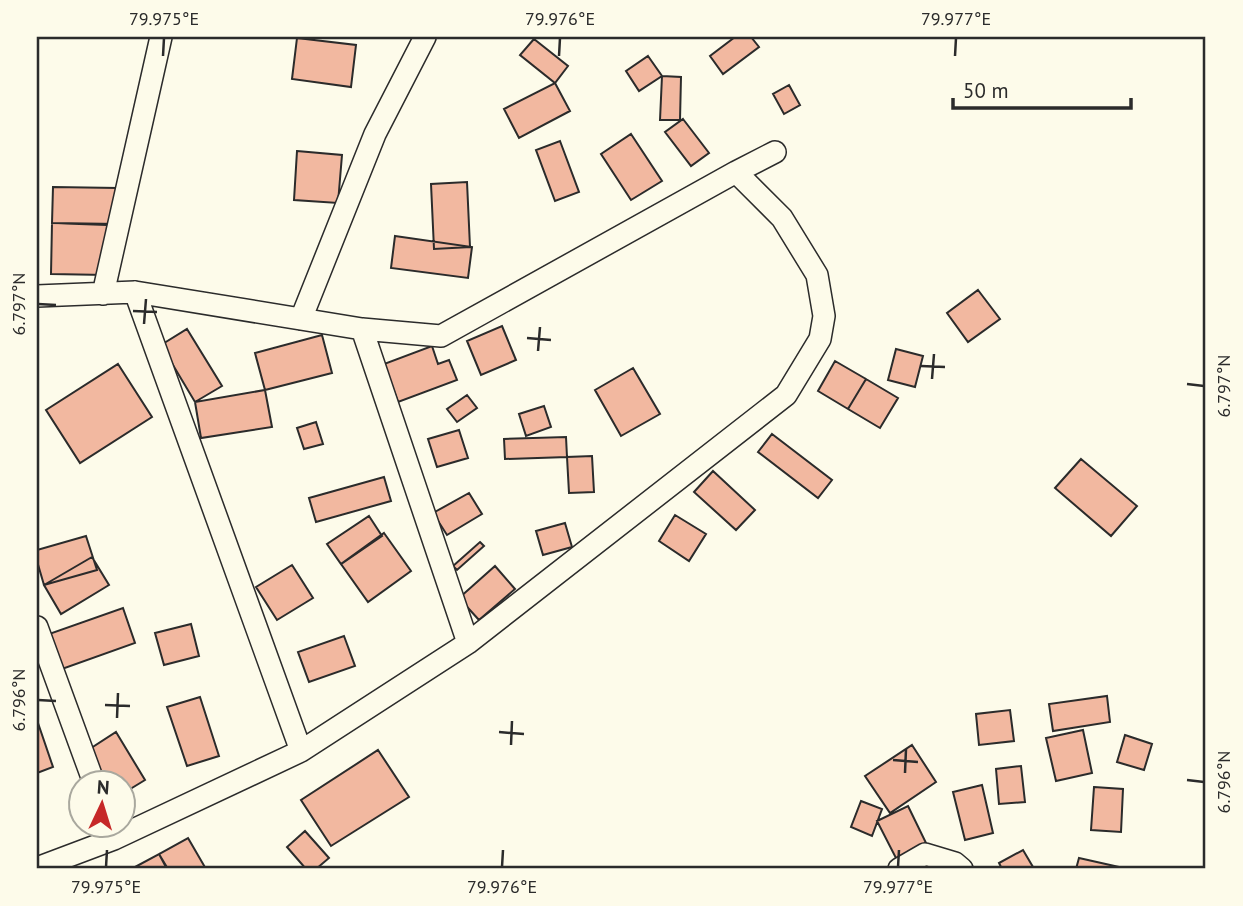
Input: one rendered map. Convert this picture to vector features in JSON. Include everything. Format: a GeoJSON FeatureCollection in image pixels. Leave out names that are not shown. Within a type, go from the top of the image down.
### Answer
{"type":"FeatureCollection","features":[{"type":"Feature","properties":{"kind":"street"},"geometry":{"type":"LineString","coordinates":[[103,293],[161,37]]}},
{"type":"Feature","properties":{"kind":"street"},"geometry":{"type":"LineString","coordinates":[[301,319],[375,134],[425,37]]}},
{"type":"Feature","properties":{"kind":"street"},"geometry":{"type":"LineString","coordinates":[[37,296],[135,292],[362,329],[441,336],[775,152]]}},
{"type":"Feature","properties":{"kind":"street"},"geometry":{"type":"LineString","coordinates":[[136,821],[301,751],[468,643],[786,395],[820,339],[824,316],[817,275],[782,218],[736,172]]}},
{"type":"Feature","properties":{"kind":"street"},"geometry":{"type":"LineString","coordinates":[[135,292],[301,751]]}},
{"type":"Feature","properties":{"kind":"street"},"geometry":{"type":"LineString","coordinates":[[362,329],[468,643]]}},
{"type":"Feature","properties":{"kind":"street"},"geometry":{"type":"LineString","coordinates":[[37,628],[89,769]]}},
{"type":"Feature","properties":{"kind":"street"},"geometry":{"type":"LineString","coordinates":[[37,868],[97,839]]}},
{"type":"Feature","properties":{"kind":"street"},"geometry":{"type":"LineString","coordinates":[[899,869],[925,853],[955,863],[962,869]]}},
{"type":"Feature","properties":{"kind":"building"},"geometry":{"type":"Polygon","coordinates":[[[735,37],[751,37],[759,47],[723,74],[710,56],[735,37]]]}},
{"type":"Feature","properties":{"kind":"building"},"geometry":{"type":"Polygon","coordinates":[[[297,38],[356,45],[351,87],[292,79],[297,38]]]}},
{"type":"Feature","properties":{"kind":"building"},"geometry":{"type":"Polygon","coordinates":[[[534,39],[568,66],[555,83],[520,55],[534,39]]]}},
{"type":"Feature","properties":{"kind":"building"},"geometry":{"type":"Polygon","coordinates":[[[648,56],[662,76],[639,91],[626,71],[648,56]]]}},
{"type":"Feature","properties":{"kind":"building"},"geometry":{"type":"Polygon","coordinates":[[[662,76],[681,77],[680,120],[660,120],[662,76]]]}},
{"type":"Feature","properties":{"kind":"building"},"geometry":{"type":"Polygon","coordinates":[[[555,83],[570,111],[519,138],[504,109],[555,83]]]}},
{"type":"Feature","properties":{"kind":"building"},"geometry":{"type":"Polygon","coordinates":[[[789,85],[800,105],[784,114],[773,94],[789,85]]]}},
{"type":"Feature","properties":{"kind":"building"},"geometry":{"type":"Polygon","coordinates":[[[683,119],[709,153],[691,166],[665,132],[683,119]]]}},
{"type":"Feature","properties":{"kind":"building"},"geometry":{"type":"Polygon","coordinates":[[[631,134],[662,181],[631,200],[601,154],[631,134]]]}},
{"type":"Feature","properties":{"kind":"building"},"geometry":{"type":"Polygon","coordinates":[[[560,141],[579,192],[555,201],[536,150],[560,141]]]}},
{"type":"Feature","properties":{"kind":"building"},"geometry":{"type":"Polygon","coordinates":[[[297,151],[342,155],[338,203],[294,200],[297,151]]]}},
{"type":"Feature","properties":{"kind":"building"},"geometry":{"type":"Polygon","coordinates":[[[467,182],[470,247],[434,249],[431,184],[467,182]]]}},
{"type":"Feature","properties":{"kind":"building"},"geometry":{"type":"Polygon","coordinates":[[[53,187],[118,188],[118,224],[52,223],[53,187]]]}},
{"type":"Feature","properties":{"kind":"building"},"geometry":{"type":"Polygon","coordinates":[[[52,223],[107,225],[106,275],[51,274],[52,223]]]}},
{"type":"Feature","properties":{"kind":"building"},"geometry":{"type":"Polygon","coordinates":[[[395,236],[472,247],[468,278],[391,268],[395,236]]]}},
{"type":"Feature","properties":{"kind":"building"},"geometry":{"type":"Polygon","coordinates":[[[978,290],[1000,319],[968,342],[947,313],[978,290]]]}},
{"type":"Feature","properties":{"kind":"building"},"geometry":{"type":"Polygon","coordinates":[[[502,326],[516,360],[481,375],[467,341],[502,326]]]}},
{"type":"Feature","properties":{"kind":"building"},"geometry":{"type":"Polygon","coordinates":[[[187,329],[222,386],[195,402],[161,345],[187,329]]]}},
{"type":"Feature","properties":{"kind":"building"},"geometry":{"type":"Polygon","coordinates":[[[322,335],[332,373],[265,390],[255,353],[322,335]]]}},
{"type":"Feature","properties":{"kind":"building"},"geometry":{"type":"Polygon","coordinates":[[[432,346],[438,364],[449,360],[457,380],[398,402],[384,364],[432,346]]]}},
{"type":"Feature","properties":{"kind":"building"},"geometry":{"type":"Polygon","coordinates":[[[896,349],[923,356],[915,387],[888,380],[896,349]]]}},
{"type":"Feature","properties":{"kind":"building"},"geometry":{"type":"Polygon","coordinates":[[[835,361],[866,379],[848,409],[818,391],[835,361]]]}},
{"type":"Feature","properties":{"kind":"building"},"geometry":{"type":"Polygon","coordinates":[[[118,364],[152,417],[80,463],[46,410],[118,364]]]}},
{"type":"Feature","properties":{"kind":"building"},"geometry":{"type":"Polygon","coordinates":[[[633,368],[660,414],[621,436],[595,390],[633,368]]]}},
{"type":"Feature","properties":{"kind":"building"},"geometry":{"type":"Polygon","coordinates":[[[866,379],[898,398],[880,428],[848,409],[866,379]]]}},
{"type":"Feature","properties":{"kind":"building"},"geometry":{"type":"Polygon","coordinates":[[[265,390],[272,427],[201,438],[195,402],[265,390]]]}},
{"type":"Feature","properties":{"kind":"building"},"geometry":{"type":"Polygon","coordinates":[[[467,395],[477,408],[457,422],[447,409],[467,395]]]}},
{"type":"Feature","properties":{"kind":"building"},"geometry":{"type":"Polygon","coordinates":[[[544,406],[551,427],[526,436],[519,414],[544,406]]]}},
{"type":"Feature","properties":{"kind":"building"},"geometry":{"type":"Polygon","coordinates":[[[316,422],[323,444],[304,449],[297,428],[316,422]]]}},
{"type":"Feature","properties":{"kind":"building"},"geometry":{"type":"Polygon","coordinates":[[[459,430],[468,458],[437,467],[428,439],[459,430]]]}},
{"type":"Feature","properties":{"kind":"building"},"geometry":{"type":"Polygon","coordinates":[[[772,434],[832,480],[818,498],[758,452],[772,434]]]}},
{"type":"Feature","properties":{"kind":"building"},"geometry":{"type":"Polygon","coordinates":[[[566,437],[567,457],[505,459],[504,439],[566,437]]]}},
{"type":"Feature","properties":{"kind":"building"},"geometry":{"type":"Polygon","coordinates":[[[592,456],[594,492],[569,493],[567,457],[592,456]]]}},
{"type":"Feature","properties":{"kind":"building"},"geometry":{"type":"Polygon","coordinates":[[[1081,459],[1137,506],[1111,536],[1055,488],[1081,459]]]}},
{"type":"Feature","properties":{"kind":"building"},"geometry":{"type":"Polygon","coordinates":[[[713,471],[755,510],[736,530],[694,492],[713,471]]]}},
{"type":"Feature","properties":{"kind":"building"},"geometry":{"type":"Polygon","coordinates":[[[384,477],[391,501],[316,522],[309,498],[384,477]]]}},
{"type":"Feature","properties":{"kind":"building"},"geometry":{"type":"Polygon","coordinates":[[[469,493],[482,514],[447,535],[433,513],[469,493]]]}},
{"type":"Feature","properties":{"kind":"building"},"geometry":{"type":"Polygon","coordinates":[[[675,515],[706,534],[689,561],[659,541],[675,515]]]}},
{"type":"Feature","properties":{"kind":"building"},"geometry":{"type":"Polygon","coordinates":[[[369,516],[382,536],[341,564],[327,544],[369,516]]]}},
{"type":"Feature","properties":{"kind":"building"},"geometry":{"type":"Polygon","coordinates":[[[565,523],[572,547],[543,555],[536,531],[565,523]]]}},
{"type":"Feature","properties":{"kind":"building"},"geometry":{"type":"Polygon","coordinates":[[[384,533],[411,571],[368,602],[341,564],[384,533]]]}},
{"type":"Feature","properties":{"kind":"building"},"geometry":{"type":"Polygon","coordinates":[[[86,536],[97,570],[44,585],[37,561],[37,550],[86,536]]]}},
{"type":"Feature","properties":{"kind":"building"},"geometry":{"type":"Polygon","coordinates":[[[480,542],[484,546],[457,570],[453,566],[480,542]]]}},
{"type":"Feature","properties":{"kind":"building"},"geometry":{"type":"Polygon","coordinates":[[[92,557],[109,585],[61,614],[44,585],[92,557]]]}},
{"type":"Feature","properties":{"kind":"building"},"geometry":{"type":"Polygon","coordinates":[[[292,565],[313,598],[277,620],[256,587],[292,565]]]}},
{"type":"Feature","properties":{"kind":"building"},"geometry":{"type":"Polygon","coordinates":[[[495,566],[515,589],[479,620],[459,598],[495,566]]]}},
{"type":"Feature","properties":{"kind":"building"},"geometry":{"type":"Polygon","coordinates":[[[123,608],[135,643],[62,669],[49,634],[123,608]]]}},
{"type":"Feature","properties":{"kind":"building"},"geometry":{"type":"Polygon","coordinates":[[[191,624],[199,656],[164,665],[155,633],[191,624]]]}},
{"type":"Feature","properties":{"kind":"building"},"geometry":{"type":"Polygon","coordinates":[[[344,636],[355,666],[309,682],[298,652],[344,636]]]}},
{"type":"Feature","properties":{"kind":"building"},"geometry":{"type":"Polygon","coordinates":[[[1107,696],[1110,722],[1053,731],[1049,704],[1107,696]]]}},
{"type":"Feature","properties":{"kind":"building"},"geometry":{"type":"Polygon","coordinates":[[[200,697],[219,756],[187,766],[167,707],[200,697]]]}},
{"type":"Feature","properties":{"kind":"building"},"geometry":{"type":"Polygon","coordinates":[[[1010,710],[1014,741],[979,745],[976,714],[1010,710]]]}},
{"type":"Feature","properties":{"kind":"building"},"geometry":{"type":"Polygon","coordinates":[[[37,724],[53,767],[37,773],[37,724]]]}},
{"type":"Feature","properties":{"kind":"building"},"geometry":{"type":"Polygon","coordinates":[[[1083,730],[1092,773],[1056,781],[1046,738],[1083,730]]]}},
{"type":"Feature","properties":{"kind":"building"},"geometry":{"type":"Polygon","coordinates":[[[116,732],[145,780],[136,785],[136,769],[96,769],[85,752],[116,732]]]}},
{"type":"Feature","properties":{"kind":"building"},"geometry":{"type":"Polygon","coordinates":[[[1125,735],[1152,744],[1144,770],[1117,762],[1125,735]]]}},
{"type":"Feature","properties":{"kind":"building"},"geometry":{"type":"Polygon","coordinates":[[[912,745],[936,782],[890,813],[865,776],[912,745]]]}},
{"type":"Feature","properties":{"kind":"building"},"geometry":{"type":"Polygon","coordinates":[[[378,750],[409,797],[331,846],[301,800],[378,750]]]}},
{"type":"Feature","properties":{"kind":"building"},"geometry":{"type":"Polygon","coordinates":[[[1021,766],[1025,802],[999,804],[996,769],[1021,766]]]}},
{"type":"Feature","properties":{"kind":"building"},"geometry":{"type":"Polygon","coordinates":[[[982,785],[993,833],[965,840],[953,792],[982,785]]]}},
{"type":"Feature","properties":{"kind":"building"},"geometry":{"type":"Polygon","coordinates":[[[1094,787],[1123,789],[1121,832],[1091,830],[1094,787]]]}},
{"type":"Feature","properties":{"kind":"building"},"geometry":{"type":"Polygon","coordinates":[[[861,801],[882,809],[872,836],[851,827],[861,801]]]}},
{"type":"Feature","properties":{"kind":"building"},"geometry":{"type":"Polygon","coordinates":[[[908,806],[928,847],[898,862],[877,821],[908,806]]]}},
{"type":"Feature","properties":{"kind":"building"},"geometry":{"type":"Polygon","coordinates":[[[305,831],[329,858],[316,869],[306,869],[287,847],[305,831]]]}},
{"type":"Feature","properties":{"kind":"building"},"geometry":{"type":"Polygon","coordinates":[[[188,838],[206,869],[168,869],[159,854],[188,838]]]}},
{"type":"Feature","properties":{"kind":"building"},"geometry":{"type":"Polygon","coordinates":[[[1023,850],[1033,867],[1002,869],[999,863],[1023,850]]]}},
{"type":"Feature","properties":{"kind":"building"},"geometry":{"type":"Polygon","coordinates":[[[159,854],[167,869],[136,869],[135,867],[159,854]]]}},
{"type":"Feature","properties":{"kind":"building"},"geometry":{"type":"Polygon","coordinates":[[[1079,858],[1128,869],[1076,869],[1079,858]]]}}]}
